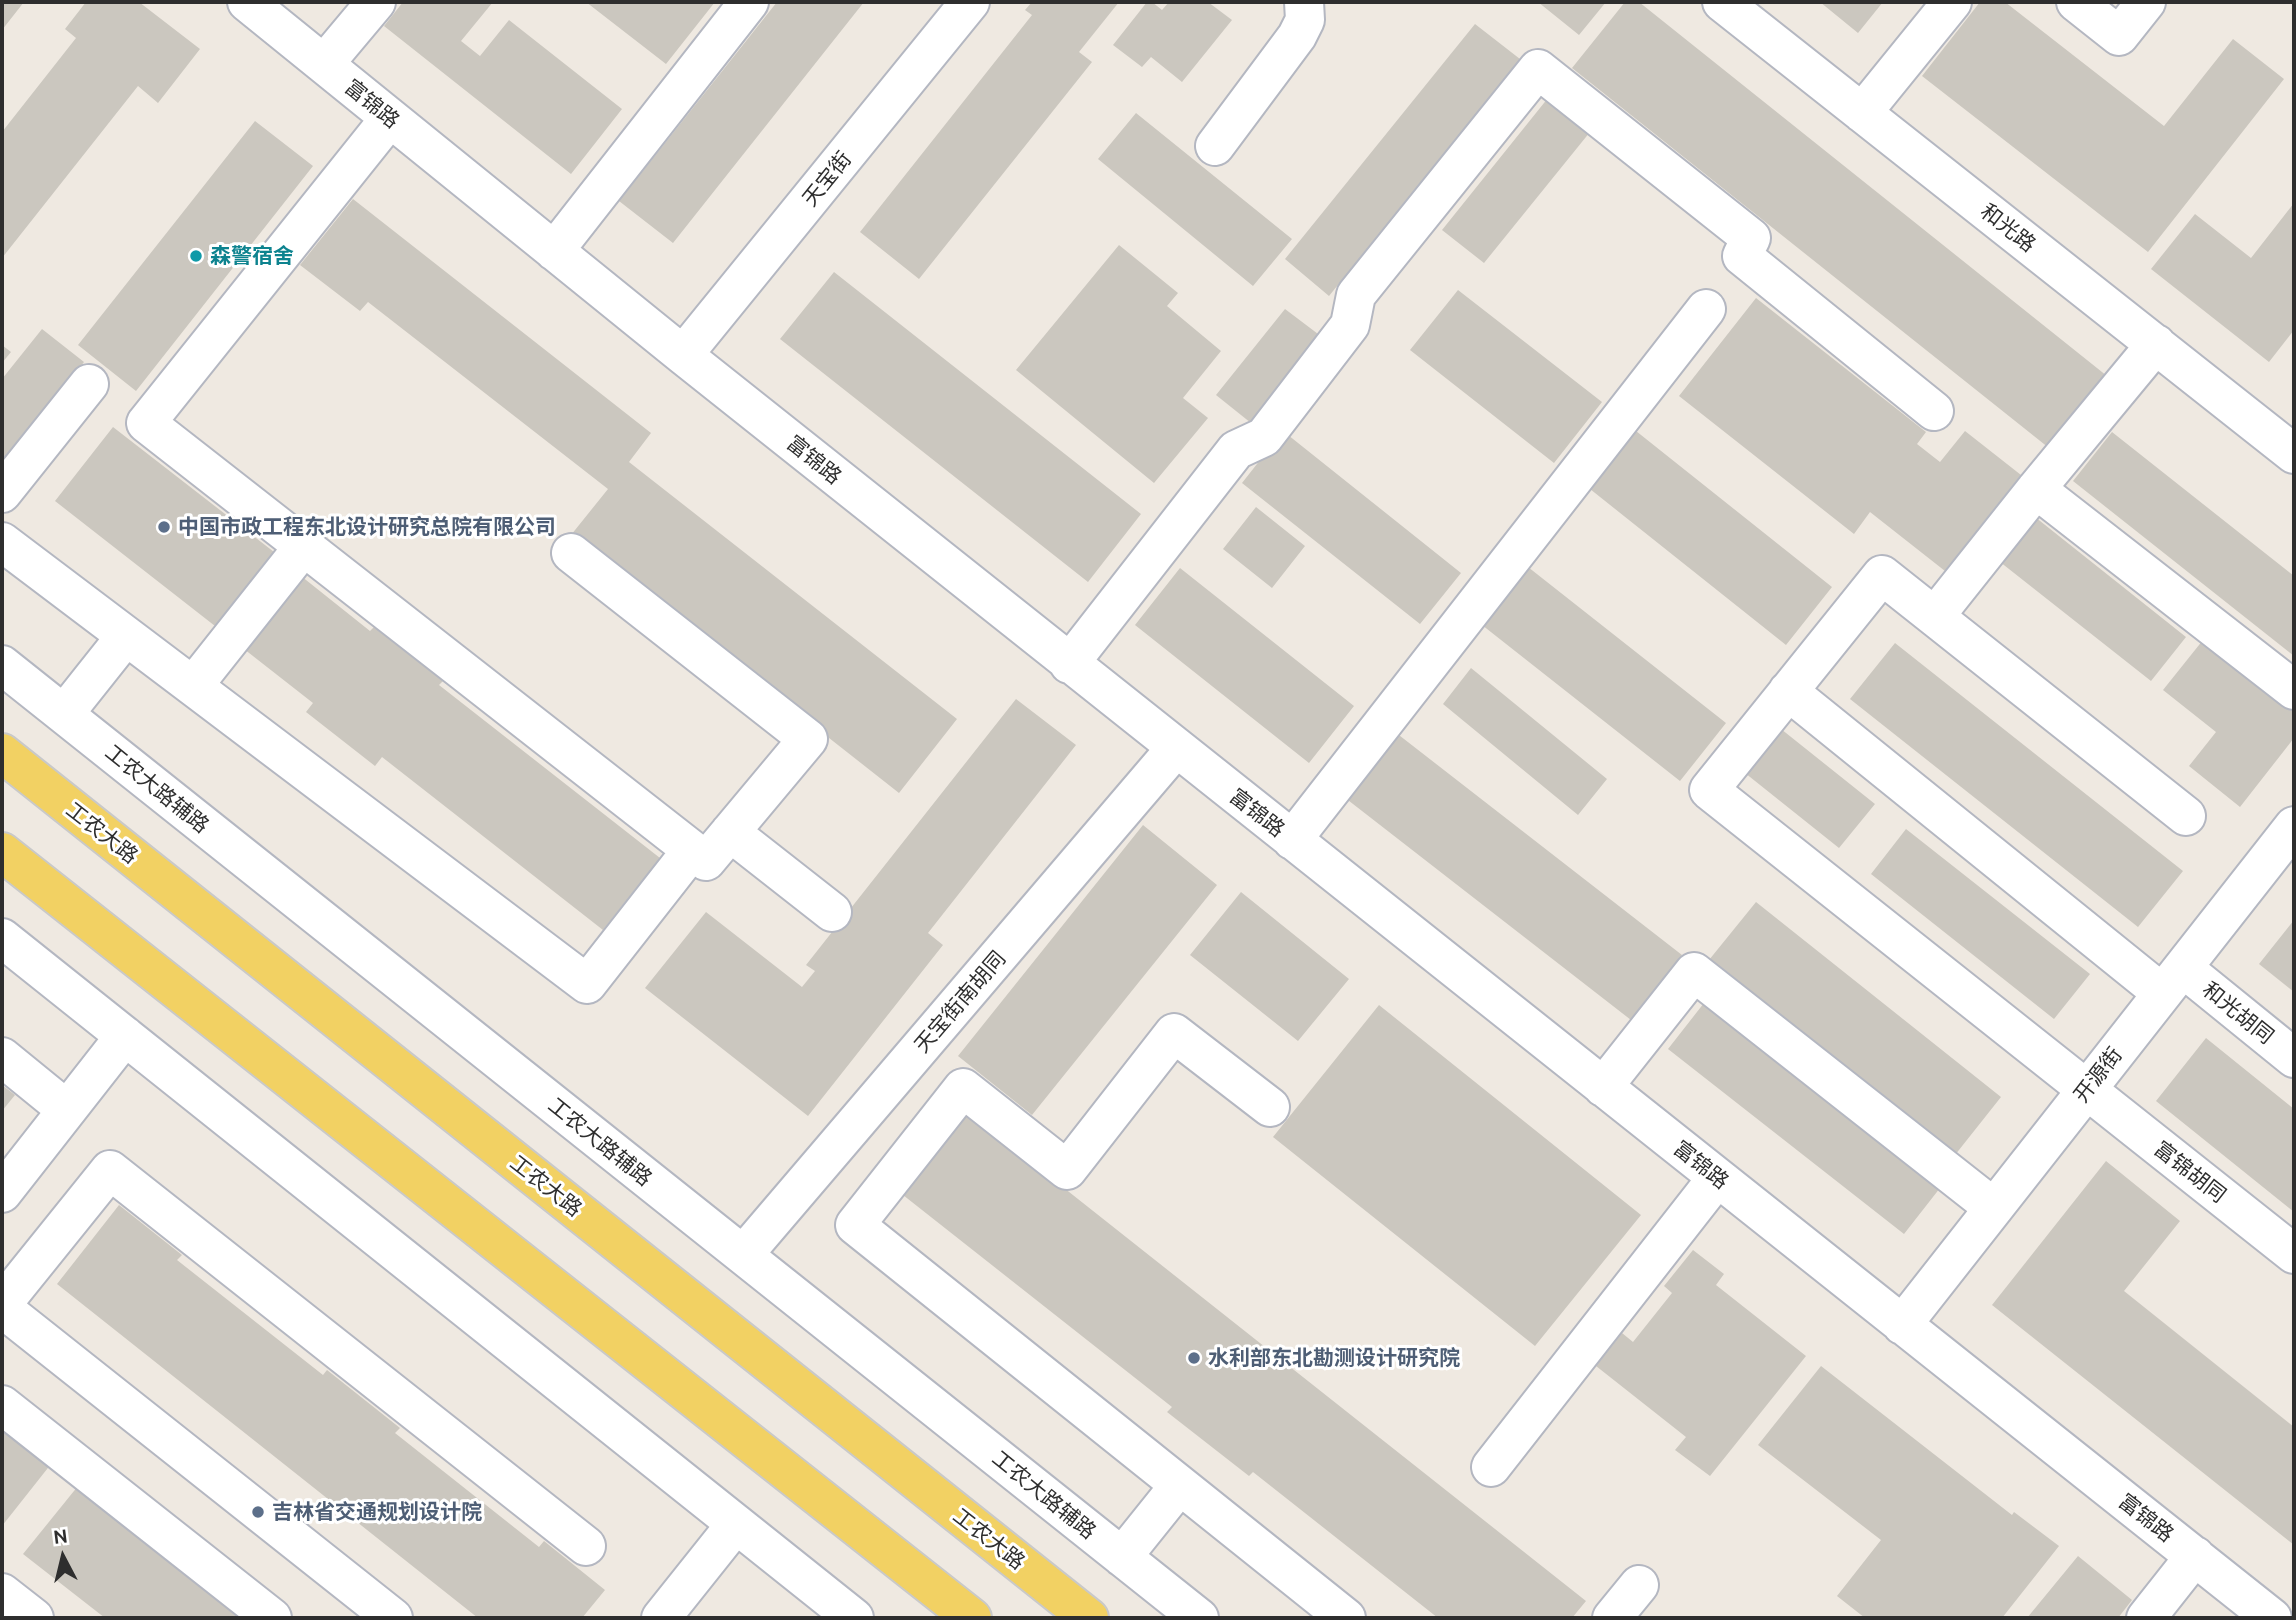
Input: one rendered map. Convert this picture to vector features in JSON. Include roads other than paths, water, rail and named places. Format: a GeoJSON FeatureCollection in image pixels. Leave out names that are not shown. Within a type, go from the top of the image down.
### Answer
{"type":"FeatureCollection","features":[{"type":"Feature","properties":{"kind":"main road","name":"工农大路"},"geometry":{"type":"LineString","coordinates":[[2,753],[1089,1618]]}},
{"type":"Feature","properties":{"kind":"main road"},"geometry":{"type":"LineString","coordinates":[[2,852],[972,1618]]}},
{"type":"Feature","properties":{"kind":"street","name":"富锦路"},"geometry":{"type":"LineString","coordinates":[[247,2],[1069,664],[2272,1618]]}},
{"type":"Feature","properties":{"kind":"street"},"geometry":{"type":"LineString","coordinates":[[324,64],[376,2]]}},
{"type":"Feature","properties":{"kind":"street"},"geometry":{"type":"LineString","coordinates":[[554,251],[749,2]]}},
{"type":"Feature","properties":{"kind":"street","name":"天宝街"},"geometry":{"type":"LineString","coordinates":[[683,355],[970,2]]}},
{"type":"Feature","properties":{"kind":"street"},"geometry":{"type":"LineString","coordinates":[[1215,146],[1297,36],[1305,20],[1304,2]]}},
{"type":"Feature","properties":{"kind":"street","name":"和光路"},"geometry":{"type":"LineString","coordinates":[[1722,2],[2294,454]]}},
{"type":"Feature","properties":{"kind":"street"},"geometry":{"type":"LineString","coordinates":[[1862,113],[1952,2]]}},
{"type":"Feature","properties":{"kind":"street"},"geometry":{"type":"LineString","coordinates":[[2076,2],[2119,36],[2146,2]]}},
{"type":"Feature","properties":{"kind":"street"},"geometry":{"type":"LineString","coordinates":[[1069,664],[1236,450],[1264,438],[1350,325],[1356,295],[1538,69],[1751,237],[1742,256],[1934,411]]}},
{"type":"Feature","properties":{"kind":"street"},"geometry":{"type":"LineString","coordinates":[[390,118],[146,423],[706,861],[808,739],[571,553]]}},
{"type":"Feature","properties":{"kind":"street"},"geometry":{"type":"LineString","coordinates":[[1292,841],[1706,309]]}},
{"type":"Feature","properties":{"kind":"street"},"geometry":{"type":"LineString","coordinates":[[1935,616],[2156,344]]}},
{"type":"Feature","properties":{"kind":"street"},"geometry":{"type":"LineString","coordinates":[[2,493],[89,384]]}},
{"type":"Feature","properties":{"kind":"street"},"geometry":{"type":"LineString","coordinates":[[2036,489],[2294,690]]}},
{"type":"Feature","properties":{"kind":"street"},"geometry":{"type":"LineString","coordinates":[[2,542],[587,984],[692,850]]}},
{"type":"Feature","properties":{"kind":"street"},"geometry":{"type":"LineString","coordinates":[[193,686],[304,546]]}},
{"type":"Feature","properties":{"kind":"street"},"geometry":{"type":"LineString","coordinates":[[1788,691],[1882,575],[2186,816]]}},
{"type":"Feature","properties":{"kind":"street"},"geometry":{"type":"LineString","coordinates":[[64,715],[126,636]]}},
{"type":"Feature","properties":{"kind":"street","name":"工农大路辅路"},"geometry":{"type":"LineString","coordinates":[[2,665],[1199,1618]]}},
{"type":"Feature","properties":{"kind":"street","name":"和光胡同"},"geometry":{"type":"LineString","coordinates":[[1788,691],[2172,980],[2294,1058]]}},
{"type":"Feature","properties":{"kind":"street","name":"富锦胡同"},"geometry":{"type":"LineString","coordinates":[[1788,691],[1709,790],[2294,1254]]}},
{"type":"Feature","properties":{"kind":"street","name":"天宝街南胡同"},"geometry":{"type":"LineString","coordinates":[[743,1255],[1176,748]]}},
{"type":"Feature","properties":{"kind":"street"},"geometry":{"type":"LineString","coordinates":[[730,832],[832,912]]}},
{"type":"Feature","properties":{"kind":"street","name":"开源街"},"geometry":{"type":"LineString","coordinates":[[1902,1325],[2172,980],[2290,841]]}},
{"type":"Feature","properties":{"kind":"street"},"geometry":{"type":"LineString","coordinates":[[2,938],[854,1618]]}},
{"type":"Feature","properties":{"kind":"street"},"geometry":{"type":"LineString","coordinates":[[1603,1087],[1694,972],[1994,1208]]}},
{"type":"Feature","properties":{"kind":"street"},"geometry":{"type":"LineString","coordinates":[[1270,1107],[1174,1033],[1067,1170],[963,1088],[855,1225],[1346,1618]]}},
{"type":"Feature","properties":{"kind":"street"},"geometry":{"type":"LineString","coordinates":[[2,1193],[125,1036]]}},
{"type":"Feature","properties":{"kind":"street"},"geometry":{"type":"LineString","coordinates":[[2,1057],[67,1110]]}},
{"type":"Feature","properties":{"kind":"street"},"geometry":{"type":"LineString","coordinates":[[393,1618],[2,1306],[110,1170],[586,1546]]}},
{"type":"Feature","properties":{"kind":"street"},"geometry":{"type":"LineString","coordinates":[[1491,1467],[1717,1178]]}},
{"type":"Feature","properties":{"kind":"street"},"geometry":{"type":"LineString","coordinates":[[2,1405],[272,1618]]}},
{"type":"Feature","properties":{"kind":"street"},"geometry":{"type":"LineString","coordinates":[[1122,1557],[1179,1486]]}},
{"type":"Feature","properties":{"kind":"street"},"geometry":{"type":"LineString","coordinates":[[661,1618],[736,1524]]}},
{"type":"Feature","properties":{"kind":"street"},"geometry":{"type":"LineString","coordinates":[[2146,1618],[2194,1556]]}},
{"type":"Feature","properties":{"kind":"street"},"geometry":{"type":"LineString","coordinates":[[1612,1618],[1639,1585]]}},
{"type":"Feature","properties":{"kind":"street"},"geometry":{"type":"LineString","coordinates":[[2,1593],[34,1618]]}},
{"type":"Feature","properties":{"kind":"place","name":"森警宿舍"},"geometry":{"type":"Point","coordinates":[196,256]}},
{"type":"Feature","properties":{"kind":"place","name":"中国市政工程东北设计研究总院有限公司"},"geometry":{"type":"Point","coordinates":[164,527]}},
{"type":"Feature","properties":{"kind":"place","name":"水利部东北勘测设计研究院"},"geometry":{"type":"Point","coordinates":[1194,1358]}},
{"type":"Feature","properties":{"kind":"place","name":"吉林省交通规划设计院"},"geometry":{"type":"Point","coordinates":[258,1512]}}]}
